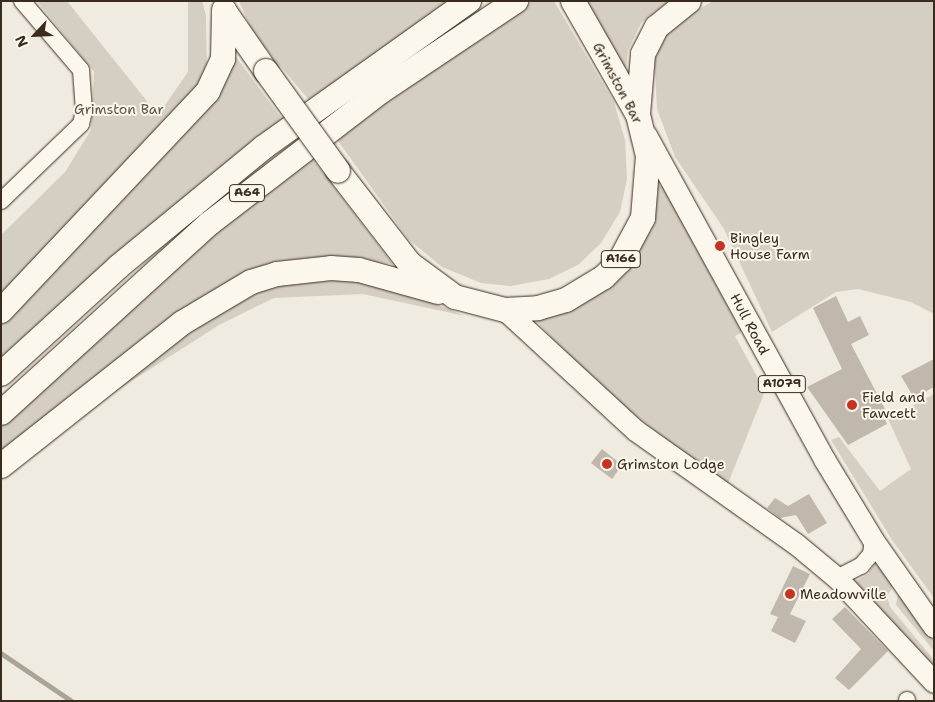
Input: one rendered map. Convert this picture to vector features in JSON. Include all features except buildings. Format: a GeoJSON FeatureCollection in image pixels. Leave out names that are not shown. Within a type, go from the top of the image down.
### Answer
{"type":"FeatureCollection","features":[{"type":"Feature","properties":{"kind":"highway","name":"A64"},"geometry":{"type":"LineString","coordinates":[[1,374],[118,267],[264,147],[469,1]]}},
{"type":"Feature","properties":{"kind":"highway","name":"A64"},"geometry":{"type":"LineString","coordinates":[[1,413],[210,223],[380,92],[516,1]]}},
{"type":"Feature","properties":{"kind":"highway"},"geometry":{"type":"LineString","coordinates":[[641,124],[638,72],[643,54],[658,27],[689,1]]}},
{"type":"Feature","properties":{"kind":"highway"},"geometry":{"type":"LineString","coordinates":[[1,311],[208,91],[222,59],[222,6]]}},
{"type":"Feature","properties":{"kind":"highway","name":"Grimston Bar"},"geometry":{"type":"LineString","coordinates":[[222,6],[338,171],[410,264],[455,297],[505,310],[538,308],[566,300],[587,289],[620,261],[643,218],[649,174],[641,124],[578,9]]}},
{"type":"Feature","properties":{"kind":"highway"},"geometry":{"type":"LineString","coordinates":[[1,466],[182,322],[252,282],[304,269],[359,270],[455,297]]}},
{"type":"Feature","properties":{"kind":"main road","name":"Hull Road"},"geometry":{"type":"LineString","coordinates":[[641,124],[824,460],[873,540],[934,627]]}},
{"type":"Feature","properties":{"kind":"main road"},"geometry":{"type":"LineString","coordinates":[[505,310],[635,430],[796,544],[837,578],[934,682]]}},
{"type":"Feature","properties":{"kind":"lane"},"geometry":{"type":"LineString","coordinates":[[1,201],[81,124],[84,111],[81,70],[22,1]]}},
{"type":"Feature","properties":{"kind":"lane"},"geometry":{"type":"LineString","coordinates":[[837,578],[861,566],[871,554],[873,540]]}},
{"type":"Feature","properties":{"kind":"green space"},"geometry":{"type":"Polygon","coordinates":[[[37,1],[67,1],[158,115],[188,72],[188,1],[202,1],[206,15],[207,75],[1,300],[1,235],[65,172],[91,130],[94,72],[37,1]]]}},
{"type":"Feature","properties":{"kind":"green space"},"geometry":{"type":"Polygon","coordinates":[[[239,1],[451,1],[309,100],[254,35],[239,1]]]}},
{"type":"Feature","properties":{"kind":"green space"},"geometry":{"type":"Polygon","coordinates":[[[533,1],[554,1],[614,102],[625,140],[627,179],[620,212],[601,243],[578,265],[549,279],[511,286],[481,283],[442,267],[408,239],[336,138],[533,1]]]}},
{"type":"Feature","properties":{"kind":"green space"},"geometry":{"type":"Polygon","coordinates":[[[584,1],[669,1],[641,23],[628,51],[626,71],[584,1]]]}},
{"type":"Feature","properties":{"kind":"green space"},"geometry":{"type":"Polygon","coordinates":[[[713,1],[934,1],[934,314],[911,302],[858,289],[836,292],[772,332],[724,229],[675,157],[657,109],[655,69],[651,66],[661,40],[679,21],[713,1]]]}},
{"type":"Feature","properties":{"kind":"green space"},"geometry":{"type":"Polygon","coordinates":[[[236,57],[283,120],[204,181],[84,283],[1,364],[1,322],[209,107],[236,57]]]}},
{"type":"Feature","properties":{"kind":"green space"},"geometry":{"type":"Polygon","coordinates":[[[311,157],[393,264],[354,260],[254,270],[1,456],[1,427],[36,391],[200,245],[311,157]]]}},
{"type":"Feature","properties":{"kind":"green space"},"geometry":{"type":"Polygon","coordinates":[[[662,185],[742,332],[735,336],[765,391],[727,486],[629,411],[580,369],[532,316],[598,288],[655,187],[662,185]]]}},
{"type":"Feature","properties":{"kind":"green space"},"geometry":{"type":"Polygon","coordinates":[[[311,277],[390,285],[465,316],[363,294],[274,298],[219,325],[119,389],[18,467],[196,321],[269,285],[311,277]]]}},
{"type":"Feature","properties":{"kind":"green space"},"geometry":{"type":"Polygon","coordinates":[[[934,394],[934,598],[892,540],[831,440],[839,437],[880,491],[911,469],[888,419],[934,394]]]}},
{"type":"Feature","properties":{"kind":"green space"},"geometry":{"type":"Polygon","coordinates":[[[877,560],[893,587],[887,596],[890,607],[934,660],[934,670],[852,583],[868,574],[877,560]]]}},
{"type":"Feature","properties":{"kind":"green space"},"geometry":{"type":"Polygon","coordinates":[[[898,593],[934,641],[934,651],[896,605],[898,593]]]}},
{"type":"Feature","properties":{"kind":"waterway"},"geometry":{"type":"LineString","coordinates":[[1,653],[72,701]]}},
{"type":"Feature","properties":{"kind":"place","name":"Bingley House Farm"},"geometry":{"type":"Point","coordinates":[720,246]}},
{"type":"Feature","properties":{"kind":"place","name":"Field and Fawcett"},"geometry":{"type":"Point","coordinates":[852,405]}},
{"type":"Feature","properties":{"kind":"place","name":"Grimston Lodge"},"geometry":{"type":"Point","coordinates":[607,464]}},
{"type":"Feature","properties":{"kind":"place","name":"Meadowville"},"geometry":{"type":"Point","coordinates":[790,594]}}]}
